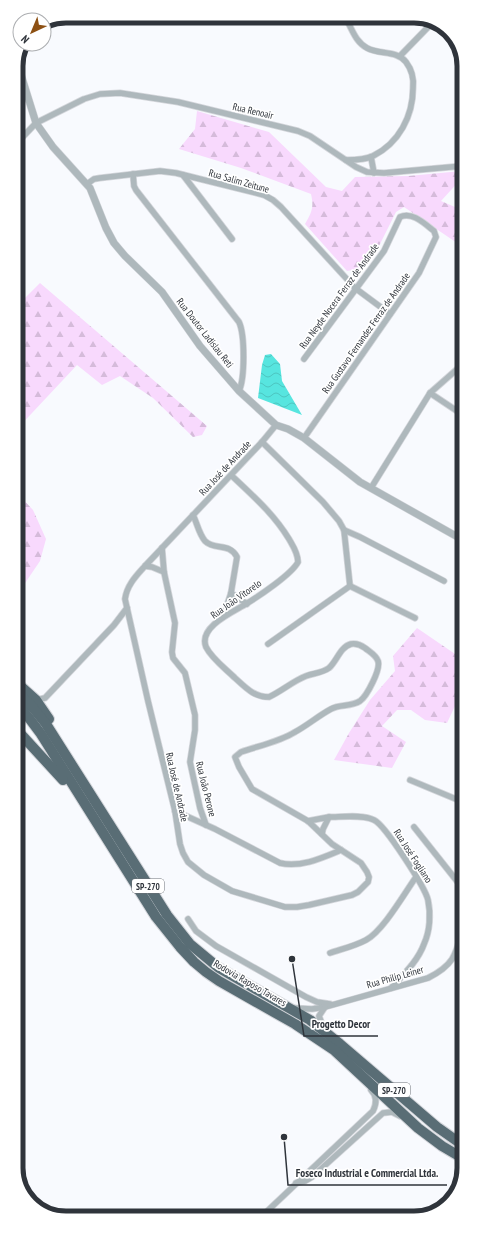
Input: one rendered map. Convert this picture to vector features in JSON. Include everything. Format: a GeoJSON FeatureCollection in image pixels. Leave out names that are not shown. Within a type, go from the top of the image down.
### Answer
{"type":"FeatureCollection","features":[{"type":"Feature","properties":{"kind":"highway"},"geometry":{"type":"LineString","coordinates":[[23,688],[40,699],[45,713],[69,752],[81,779]]}},
{"type":"Feature","properties":{"kind":"highway","name":"Rodovia Raposo Tavares"},"geometry":{"type":"LineString","coordinates":[[23,697],[46,724],[167,915],[190,944],[219,968],[310,1020],[437,1127],[457,1141]]}},
{"type":"Feature","properties":{"kind":"highway","name":"Rodovia Raposo Tavares"},"geometry":{"type":"LineString","coordinates":[[23,711],[40,734],[156,917],[194,962],[206,972],[296,1024],[334,1050],[418,1128],[442,1146],[457,1154]]}},
{"type":"Feature","properties":{"kind":"highway"},"geometry":{"type":"LineString","coordinates":[[23,736],[86,806]]}},
{"type":"Feature","properties":{"kind":"street"},"geometry":{"type":"LineString","coordinates":[[345,160],[360,160],[371,157],[387,147],[396,139],[408,116],[413,94],[414,80],[409,66],[400,56],[366,48],[358,41],[352,32],[349,23]]}},
{"type":"Feature","properties":{"kind":"street"},"geometry":{"type":"LineString","coordinates":[[400,56],[430,26]]}},
{"type":"Feature","properties":{"kind":"street","name":"Rua Doutor Ladislau Reti"},"geometry":{"type":"LineString","coordinates":[[23,81],[36,123],[53,148],[87,184],[93,193],[106,228],[114,243],[125,256],[162,292],[200,346],[239,391],[276,425],[288,429],[304,438],[351,475],[371,488],[457,537]]}},
{"type":"Feature","properties":{"kind":"street","name":"Rua Renoair"},"geometry":{"type":"LineString","coordinates":[[23,137],[36,123],[84,99],[100,94],[120,93],[178,102],[298,131],[310,136],[356,167],[367,172],[384,173],[457,166]]}},
{"type":"Feature","properties":{"kind":"street"},"geometry":{"type":"LineString","coordinates":[[371,157],[374,173]]}},
{"type":"Feature","properties":{"kind":"street","name":"Rua Salim Zeitune"},"geometry":{"type":"LineString","coordinates":[[87,184],[100,178],[164,171],[264,195],[281,207],[355,288],[390,314]]}},
{"type":"Feature","properties":{"kind":"street"},"geometry":{"type":"LineString","coordinates":[[133,174],[134,186],[136,190],[242,327],[243,378],[239,391]]}},
{"type":"Feature","properties":{"kind":"street"},"geometry":{"type":"LineString","coordinates":[[183,175],[232,239]]}},
{"type":"Feature","properties":{"kind":"street","name":"Rua Neyde Nocera Ferraz de Andrade"},"geometry":{"type":"LineString","coordinates":[[304,359],[386,247],[400,217],[406,215],[412,216],[436,234]]}},
{"type":"Feature","properties":{"kind":"street","name":"Rua Gustavo Fernandez Ferraz de Andrade"},"geometry":{"type":"LineString","coordinates":[[304,438],[420,273],[436,234]]}},
{"type":"Feature","properties":{"kind":"street"},"geometry":{"type":"LineString","coordinates":[[371,488],[430,393],[457,369]]}},
{"type":"Feature","properties":{"kind":"street"},"geometry":{"type":"LineString","coordinates":[[430,393],[457,411]]}},
{"type":"Feature","properties":{"kind":"street","name":"Rua José de Andrade"},"geometry":{"type":"LineString","coordinates":[[252,789],[308,821],[332,844],[356,859],[367,872],[369,877],[368,882],[364,887],[352,895],[309,905],[286,907],[232,891],[204,875],[188,862],[183,853],[175,811],[125,599],[126,591],[145,566],[262,442],[276,425]]}},
{"type":"Feature","properties":{"kind":"street"},"geometry":{"type":"LineString","coordinates":[[262,442],[323,502],[339,521],[344,530],[350,586]]}},
{"type":"Feature","properties":{"kind":"street","name":"Rua João Vitorelo"},"geometry":{"type":"LineString","coordinates":[[231,475],[273,515],[295,550],[298,562],[292,570],[246,604],[223,617],[215,624],[207,633],[205,638],[206,647],[213,657],[249,691],[262,697],[269,696],[304,677],[323,671],[332,664],[342,649],[351,644],[362,646],[375,656],[378,660],[379,666],[365,695],[359,702],[338,706],[294,733],[240,752],[236,757],[236,760],[252,789]]}},
{"type":"Feature","properties":{"kind":"street"},"geometry":{"type":"LineString","coordinates":[[194,515],[202,536],[206,542],[217,547],[231,549],[235,552],[237,557],[231,593],[223,617]]}},
{"type":"Feature","properties":{"kind":"street"},"geometry":{"type":"LineString","coordinates":[[344,530],[444,581]]}},
{"type":"Feature","properties":{"kind":"street","name":"Rua João Perone"},"geometry":{"type":"LineString","coordinates":[[162,548],[164,572],[175,623],[172,652],[173,658],[185,673],[195,715],[195,730],[190,762],[200,808],[206,825]]}},
{"type":"Feature","properties":{"kind":"street"},"geometry":{"type":"LineString","coordinates":[[145,566],[164,572]]}},
{"type":"Feature","properties":{"kind":"street"},"geometry":{"type":"LineString","coordinates":[[350,586],[415,618]]}},
{"type":"Feature","properties":{"kind":"street"},"geometry":{"type":"LineString","coordinates":[[268,644],[350,586]]}},
{"type":"Feature","properties":{"kind":"street"},"geometry":{"type":"LineString","coordinates":[[231,593],[246,604]]}},
{"type":"Feature","properties":{"kind":"street"},"geometry":{"type":"LineString","coordinates":[[40,699],[114,625],[127,608]]}},
{"type":"Feature","properties":{"kind":"street"},"geometry":{"type":"LineString","coordinates":[[410,780],[457,800]]}},
{"type":"Feature","properties":{"kind":"street"},"geometry":{"type":"LineString","coordinates":[[175,811],[206,825],[272,859],[287,864],[295,865],[319,859],[341,850]]}},
{"type":"Feature","properties":{"kind":"street"},"geometry":{"type":"LineString","coordinates":[[322,834],[329,817]]}},
{"type":"Feature","properties":{"kind":"street","name":"Rua José Fogliano"},"geometry":{"type":"LineString","coordinates":[[308,821],[329,817],[361,817],[373,819],[379,823],[416,877],[428,899],[430,919],[421,951],[391,988]]}},
{"type":"Feature","properties":{"kind":"street"},"geometry":{"type":"LineString","coordinates":[[414,827],[457,881]]}},
{"type":"Feature","properties":{"kind":"street"},"geometry":{"type":"LineString","coordinates":[[330,953],[365,941],[372,936],[382,925],[416,877]]}},
{"type":"Feature","properties":{"kind":"street"},"geometry":{"type":"LineString","coordinates":[[188,919],[196,931],[222,949],[306,997],[317,1002],[333,1005]]}},
{"type":"Feature","properties":{"kind":"street","name":"Rua Philip Leiner"},"geometry":{"type":"LineString","coordinates":[[290,1008],[312,1009],[325,1007],[428,978],[448,964],[457,952]]}},
{"type":"Feature","properties":{"kind":"street"},"geometry":{"type":"LineString","coordinates":[[325,1007],[319,1016],[320,1022],[326,1032]]}},
{"type":"Feature","properties":{"kind":"street"},"geometry":{"type":"LineString","coordinates":[[266,1211],[370,1114],[376,1104],[376,1098],[373,1091],[347,1067],[334,1050]]}},
{"type":"Feature","properties":{"kind":"street"},"geometry":{"type":"LineString","coordinates":[[296,1183],[309,1179],[316,1174],[378,1116],[385,1112],[396,1113],[442,1146]]}},
{"type":"Feature","properties":{"kind":"street"},"geometry":{"type":"LineString","coordinates":[[311,1168],[316,1174]]}},
{"type":"Feature","properties":{"kind":"green space"},"geometry":{"type":"Polygon","coordinates":[[[197,111],[269,132],[326,187],[342,191],[355,177],[408,176],[457,171],[457,183],[441,201],[457,208],[457,243],[404,207],[396,212],[378,248],[365,268],[347,271],[305,224],[312,209],[311,194],[241,168],[179,149],[195,129],[197,111]]]}},
{"type":"Feature","properties":{"kind":"green space"},"geometry":{"type":"Polygon","coordinates":[[[40,283],[207,426],[202,435],[193,437],[153,398],[120,376],[102,385],[77,365],[23,423],[23,300],[40,283]]]}},
{"type":"Feature","properties":{"kind":"green space"},"geometry":{"type":"Polygon","coordinates":[[[23,499],[33,510],[46,539],[40,561],[23,586],[23,499]]]}},
{"type":"Feature","properties":{"kind":"green space"},"geometry":{"type":"Polygon","coordinates":[[[417,628],[457,655],[455,706],[447,723],[425,720],[411,710],[397,710],[382,726],[406,742],[392,768],[334,760],[370,700],[395,671],[393,656],[417,628]]]}},
{"type":"Feature","properties":{"kind":"water"},"geometry":{"type":"Polygon","coordinates":[[[271,354],[280,364],[282,381],[302,415],[258,398],[262,365],[265,355],[271,354]]]}},
{"type":"Feature","properties":{"kind":"place","name":"Progetto Decor"},"geometry":{"type":"Point","coordinates":[292,959]}},
{"type":"Feature","properties":{"kind":"place","name":"Foseco Industrial e Commercial Ltda."},"geometry":{"type":"Point","coordinates":[284,1137]}}]}
